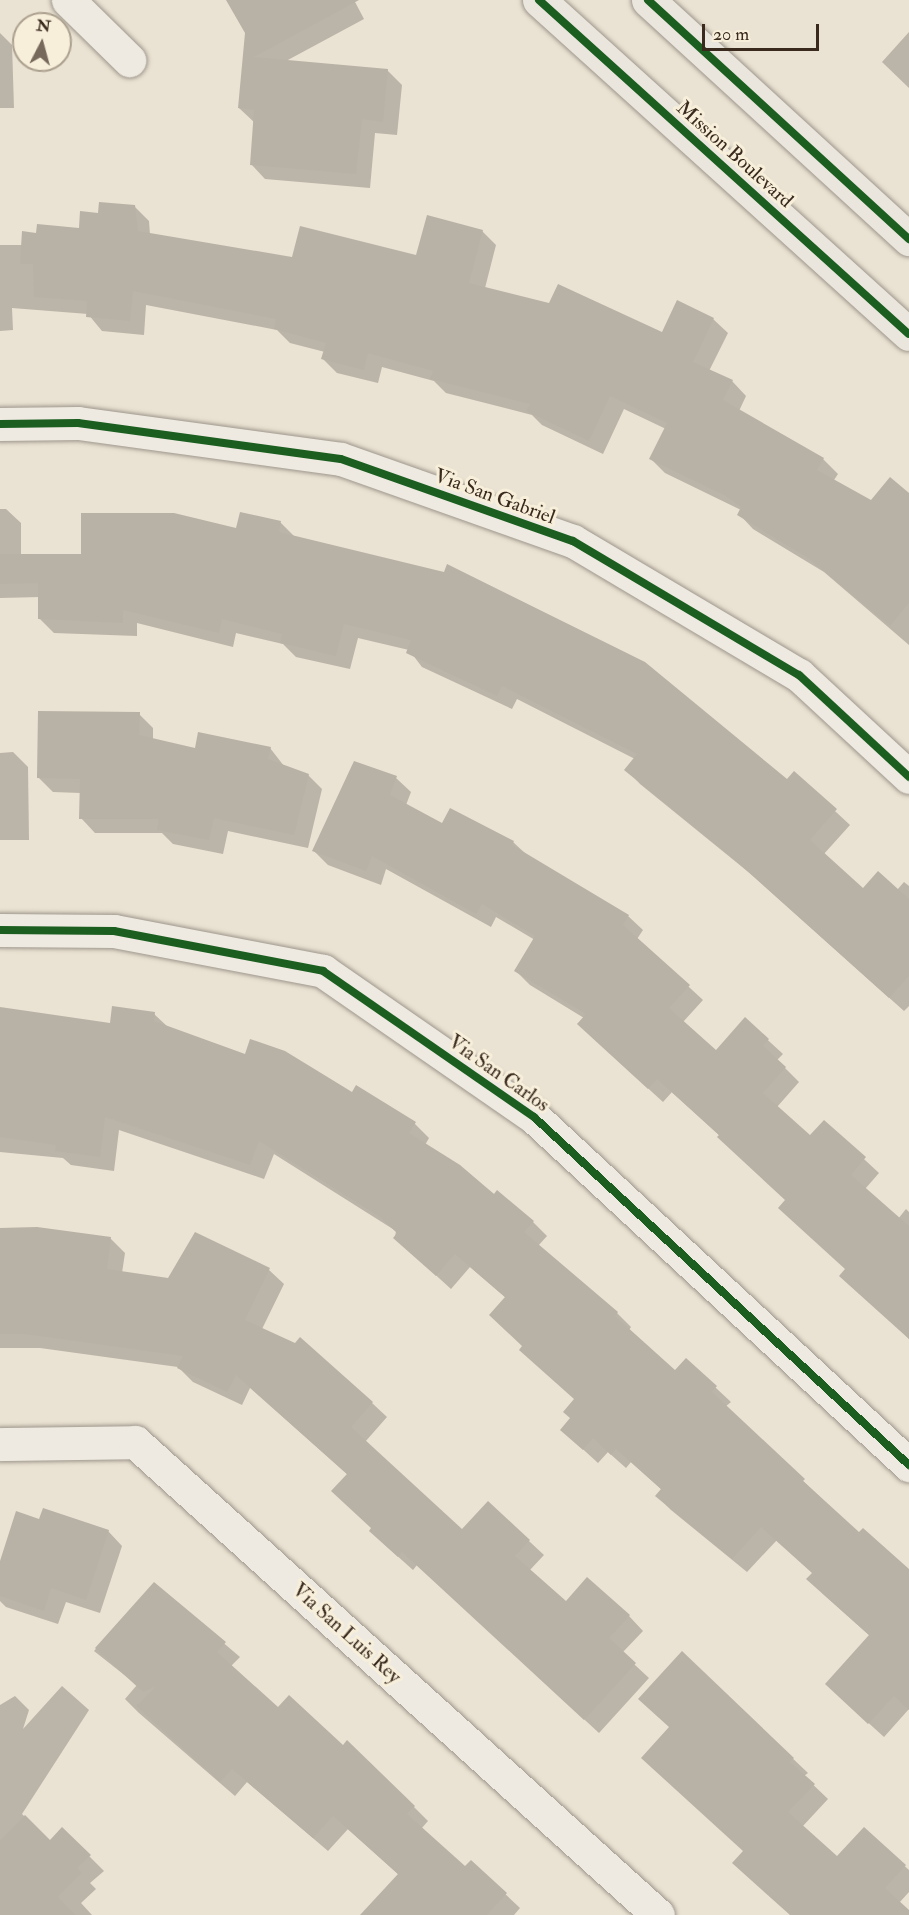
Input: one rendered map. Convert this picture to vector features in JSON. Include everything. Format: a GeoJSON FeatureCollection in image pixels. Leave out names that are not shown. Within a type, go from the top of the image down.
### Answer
{"type":"FeatureCollection","features":[{"type":"Feature","properties":{"kind":"main road","name":"Mission Boulevard"},"geometry":{"type":"LineString","coordinates":[[539,0],[909,334]]}},
{"type":"Feature","properties":{"kind":"main road"},"geometry":{"type":"LineString","coordinates":[[648,0],[909,239]]}},
{"type":"Feature","properties":{"kind":"street"},"geometry":{"type":"LineString","coordinates":[[68,0],[129,60]]}},
{"type":"Feature","properties":{"kind":"street","name":"Via San Gabriel"},"geometry":{"type":"LineString","coordinates":[[0,424],[78,423],[341,459],[573,541],[799,675],[909,777]]}},
{"type":"Feature","properties":{"kind":"street","name":"Via San Carlos"},"geometry":{"type":"LineString","coordinates":[[0,930],[114,931],[323,971],[534,1117],[909,1465]]}},
{"type":"Feature","properties":{"kind":"street","name":"Via San Luis Rey"},"geometry":{"type":"LineString","coordinates":[[0,1444],[135,1442],[658,1915]]}},
{"type":"Feature","properties":{"kind":"building"},"geometry":{"type":"Polygon","coordinates":[[[226,0],[359,0],[254,57],[388,69],[383,122],[362,119],[356,174],[250,165],[254,110],[238,108],[245,33],[226,0]]]}},
{"type":"Feature","properties":{"kind":"building"},"geometry":{"type":"Polygon","coordinates":[[[99,202],[135,205],[138,231],[292,257],[300,226],[416,255],[427,215],[483,230],[469,283],[549,303],[558,284],[662,332],[677,300],[714,318],[693,362],[733,380],[723,400],[824,458],[817,470],[871,500],[890,477],[909,493],[909,603],[890,626],[808,558],[737,515],[741,507],[726,496],[649,459],[667,423],[610,396],[589,441],[526,411],[530,404],[430,379],[433,371],[368,353],[364,370],[321,359],[326,343],[274,329],[276,319],[133,291],[130,321],[86,317],[87,301],[34,297],[33,264],[20,264],[22,231],[36,233],[37,224],[79,228],[80,211],[98,213],[99,202]]]}},
{"type":"Feature","properties":{"kind":"building"},"geometry":{"type":"Polygon","coordinates":[[[240,512],[281,521],[279,532],[444,572],[447,564],[645,662],[787,779],[794,771],[837,809],[810,840],[863,888],[878,871],[909,899],[909,976],[889,998],[736,861],[624,770],[637,754],[502,686],[497,696],[406,653],[411,640],[344,624],[336,656],[280,643],[282,634],[222,619],[219,633],[123,610],[123,623],[38,619],[38,583],[0,584],[0,554],[81,554],[81,513],[174,513],[236,528],[240,512]]]}},
{"type":"Feature","properties":{"kind":"building"},"geometry":{"type":"Polygon","coordinates":[[[38,711],[140,712],[139,735],[195,748],[198,732],[271,747],[268,759],[309,774],[294,835],[214,818],[209,840],[157,830],[159,819],[79,819],[80,779],[37,778],[38,711]]]}},
{"type":"Feature","properties":{"kind":"building"},"geometry":{"type":"Polygon","coordinates":[[[354,761],[397,776],[390,795],[442,823],[450,808],[514,841],[512,845],[629,915],[623,925],[690,985],[669,1008],[716,1050],[745,1017],[769,1039],[763,1046],[786,1067],[763,1093],[810,1135],[824,1120],[866,1157],[851,1175],[909,1226],[909,1339],[839,1276],[845,1269],[778,1208],[785,1200],[717,1137],[719,1135],[657,1079],[648,1089],[577,1024],[586,1014],[514,971],[535,936],[482,904],[476,914],[372,856],[366,871],[312,851],[354,761]]]}},
{"type":"Feature","properties":{"kind":"building"},"geometry":{"type":"Polygon","coordinates":[[[112,1006],[155,1012],[154,1021],[245,1054],[250,1039],[285,1051],[352,1092],[356,1085],[416,1122],[409,1133],[460,1165],[494,1194],[497,1190],[534,1221],[524,1232],[618,1312],[615,1316],[675,1370],[686,1358],[717,1386],[712,1392],[805,1479],[803,1481],[859,1532],[863,1528],[909,1569],[909,1710],[894,1696],[868,1724],[825,1684],[869,1635],[806,1579],[812,1573],[761,1527],[732,1559],[655,1496],[661,1489],[616,1449],[611,1455],[593,1438],[583,1450],[560,1430],[570,1418],[563,1412],[574,1399],[519,1350],[522,1346],[489,1315],[505,1297],[455,1254],[436,1276],[393,1238],[397,1233],[380,1217],[259,1141],[250,1165],[105,1117],[100,1157],[55,1151],[56,1145],[0,1137],[0,1007],[110,1023],[112,1006]]]}},
{"type":"Feature","properties":{"kind":"building"},"geometry":{"type":"Polygon","coordinates":[[[37,1227],[111,1237],[107,1269],[168,1278],[195,1232],[270,1268],[245,1320],[295,1343],[300,1337],[373,1402],[351,1427],[462,1529],[488,1501],[530,1540],[515,1556],[566,1601],[587,1577],[630,1615],[609,1638],[636,1663],[584,1720],[402,1552],[398,1557],[369,1531],[371,1528],[331,1491],[347,1474],[236,1375],[227,1392],[177,1368],[183,1356],[25,1334],[0,1334],[0,1228],[37,1227]]]}},
{"type":"Feature","properties":{"kind":"building"},"geometry":{"type":"Polygon","coordinates":[[[43,1508],[109,1530],[86,1600],[51,1588],[44,1611],[0,1596],[0,1561],[16,1511],[39,1519],[43,1508]]]}},
{"type":"Feature","properties":{"kind":"building"},"geometry":{"type":"Polygon","coordinates":[[[154,1582],[226,1642],[217,1652],[278,1707],[289,1695],[343,1745],[347,1740],[415,1806],[407,1814],[465,1866],[471,1860],[507,1893],[487,1915],[360,1915],[398,1874],[333,1816],[313,1838],[232,1769],[220,1782],[136,1706],[156,1686],[143,1692],[95,1648],[154,1582]]]}},
{"type":"Feature","properties":{"kind":"building"},"geometry":{"type":"Polygon","coordinates":[[[682,1651],[794,1758],[790,1762],[815,1784],[788,1812],[837,1856],[864,1827],[906,1865],[885,1888],[909,1910],[909,1915],[790,1915],[732,1863],[743,1851],[641,1758],[669,1727],[638,1699],[682,1651]]]}},
{"type":"Feature","properties":{"kind":"building"},"geometry":{"type":"Polygon","coordinates":[[[25,1815],[50,1840],[62,1827],[91,1855],[77,1868],[82,1873],[58,1897],[76,1915],[0,1915],[0,1840],[25,1815]]]}},
{"type":"Feature","properties":{"kind":"cycle path"},"geometry":{"type":"LineString","coordinates":[[539,0],[909,334]]}},
{"type":"Feature","properties":{"kind":"cycle path"},"geometry":{"type":"LineString","coordinates":[[648,0],[909,239]]}},
{"type":"Feature","properties":{"kind":"cycle path"},"geometry":{"type":"LineString","coordinates":[[0,424],[78,423],[341,459],[573,541],[799,675],[909,777]]}},
{"type":"Feature","properties":{"kind":"cycle path"},"geometry":{"type":"LineString","coordinates":[[0,930],[114,931],[323,971],[534,1117],[909,1465]]}}]}
